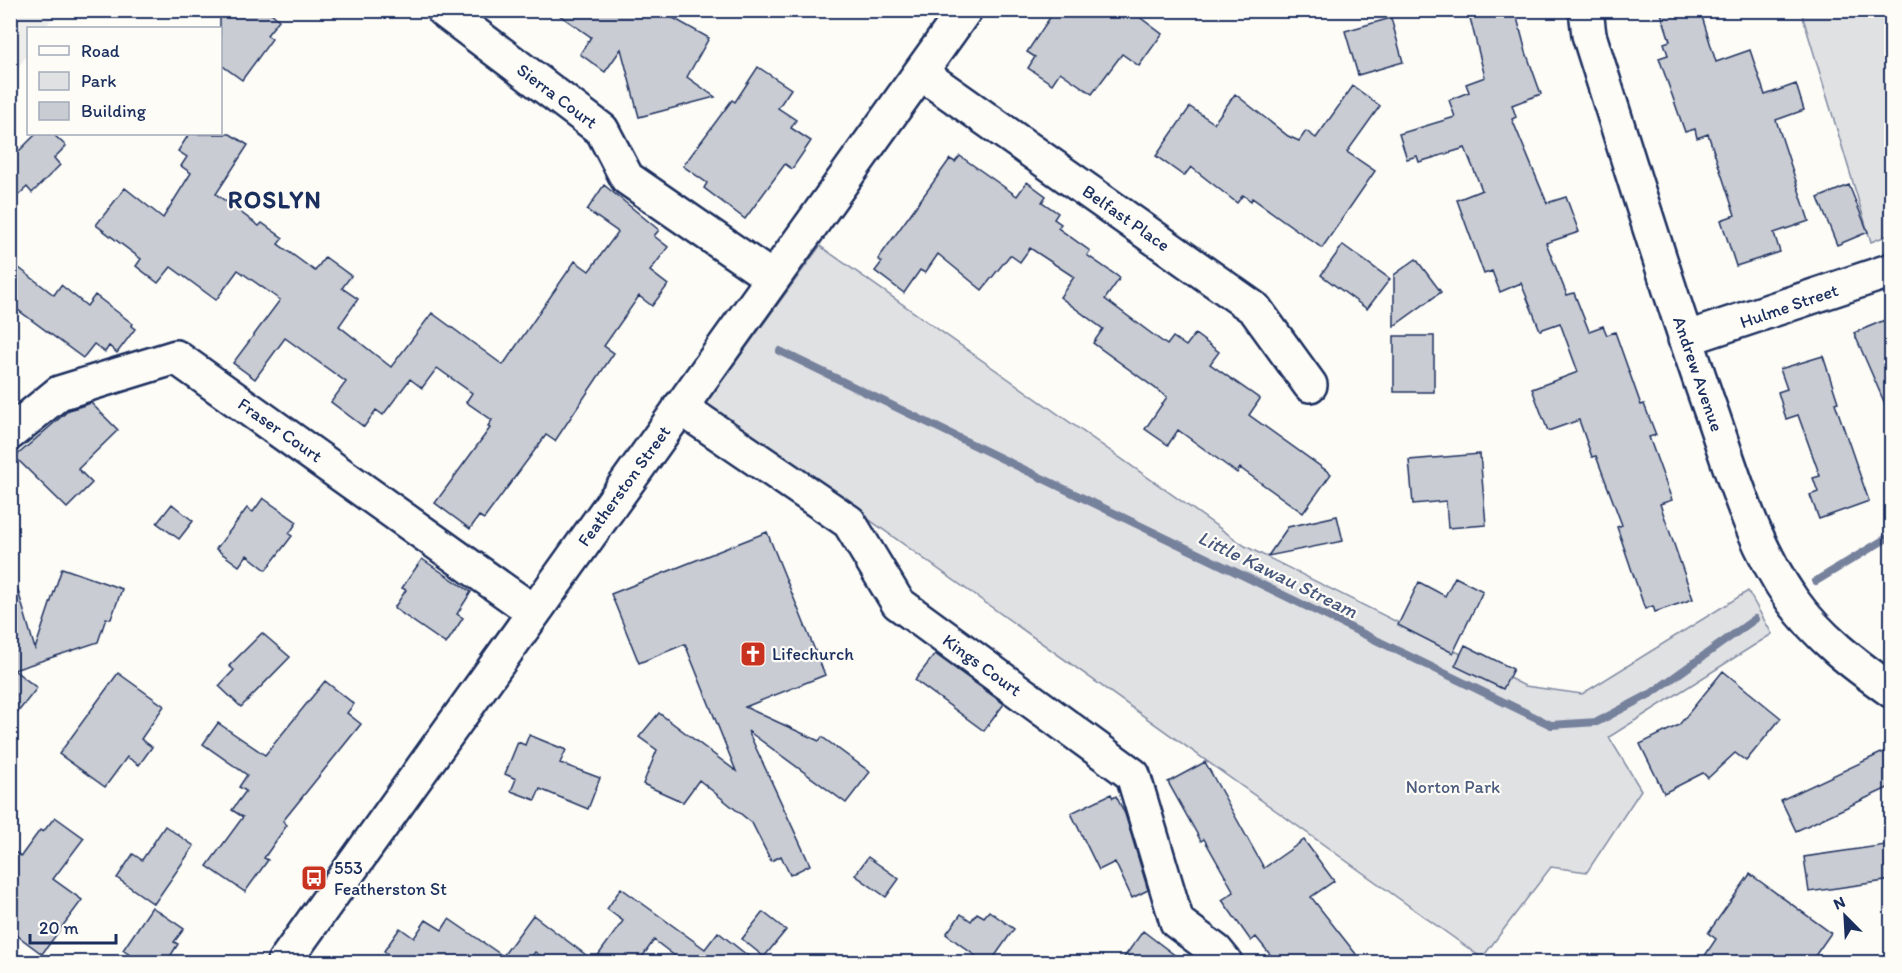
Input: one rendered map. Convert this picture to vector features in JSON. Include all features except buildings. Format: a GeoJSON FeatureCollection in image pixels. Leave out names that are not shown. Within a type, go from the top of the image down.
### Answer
{"type":"FeatureCollection","features":[{"type":"Feature","properties":{"kind":"street","name":"Sierra Court"},"geometry":{"type":"LineString","coordinates":[[443,10],[602,130],[627,178],[772,278]]}},
{"type":"Feature","properties":{"kind":"street","name":"Featherston Street"},"geometry":{"type":"LineString","coordinates":[[284,963],[965,10]]}},
{"type":"Feature","properties":{"kind":"street","name":"Andrew Avenue"},"geometry":{"type":"LineString","coordinates":[[1586,10],[1589,34],[1685,339],[1755,536],[1773,572],[1793,601],[1832,647],[1892,691]]}},
{"type":"Feature","properties":{"kind":"street","name":"Belfast Place"},"geometry":{"type":"LineString","coordinates":[[921,73],[1255,309],[1310,385]]}},
{"type":"Feature","properties":{"kind":"street","name":"Hulme Street"},"geometry":{"type":"LineString","coordinates":[[1685,339],[1892,270]]}},
{"type":"Feature","properties":{"kind":"street","name":"Fraser Court"},"geometry":{"type":"LineString","coordinates":[[10,433],[59,393],[176,357],[534,612]]}},
{"type":"Feature","properties":{"kind":"street","name":"Kings Court"},"geometry":{"type":"LineString","coordinates":[[680,407],[849,522],[898,603],[1133,776],[1177,922],[1216,951],[1225,963]]}},
{"type":"Feature","properties":{"kind":"shaded area"},"geometry":{"type":"Polygon","coordinates":[[[11,10],[57,11],[46,27],[27,27],[27,55],[11,79],[11,10]]]}},
{"type":"Feature","properties":{"kind":"green space"},"geometry":{"type":"Polygon","coordinates":[[[1801,11],[1891,11],[1891,234],[1871,242],[1801,11]]]}},
{"type":"Feature","properties":{"kind":"green space","name":"Norton Park"},"geometry":{"type":"Polygon","coordinates":[[[820,246],[1245,546],[1525,686],[1582,694],[1748,591],[1772,634],[1609,737],[1641,790],[1587,872],[1551,867],[1482,958],[706,403],[820,246]]]}},
{"type":"Feature","properties":{"kind":"waterway","name":"Little Kawau Stream"},"geometry":{"type":"LineString","coordinates":[[780,351],[1551,725],[1597,722],[1652,693],[1755,619]]}},
{"type":"Feature","properties":{"kind":"waterway","name":"Little Kawau Stream"},"geometry":{"type":"LineString","coordinates":[[1816,581],[1892,535]]}},
{"type":"Feature","properties":{"kind":"place","name":"Lifechurch"},"geometry":{"type":"Point","coordinates":[753,654]}},
{"type":"Feature","properties":{"kind":"place","name":"553 Featherston St"},"geometry":{"type":"Point","coordinates":[314,878]}},
{"type":"Feature","properties":{"kind":"district","name":"ROSLYN"},"geometry":{"type":"Point","coordinates":[275,199]}}]}
